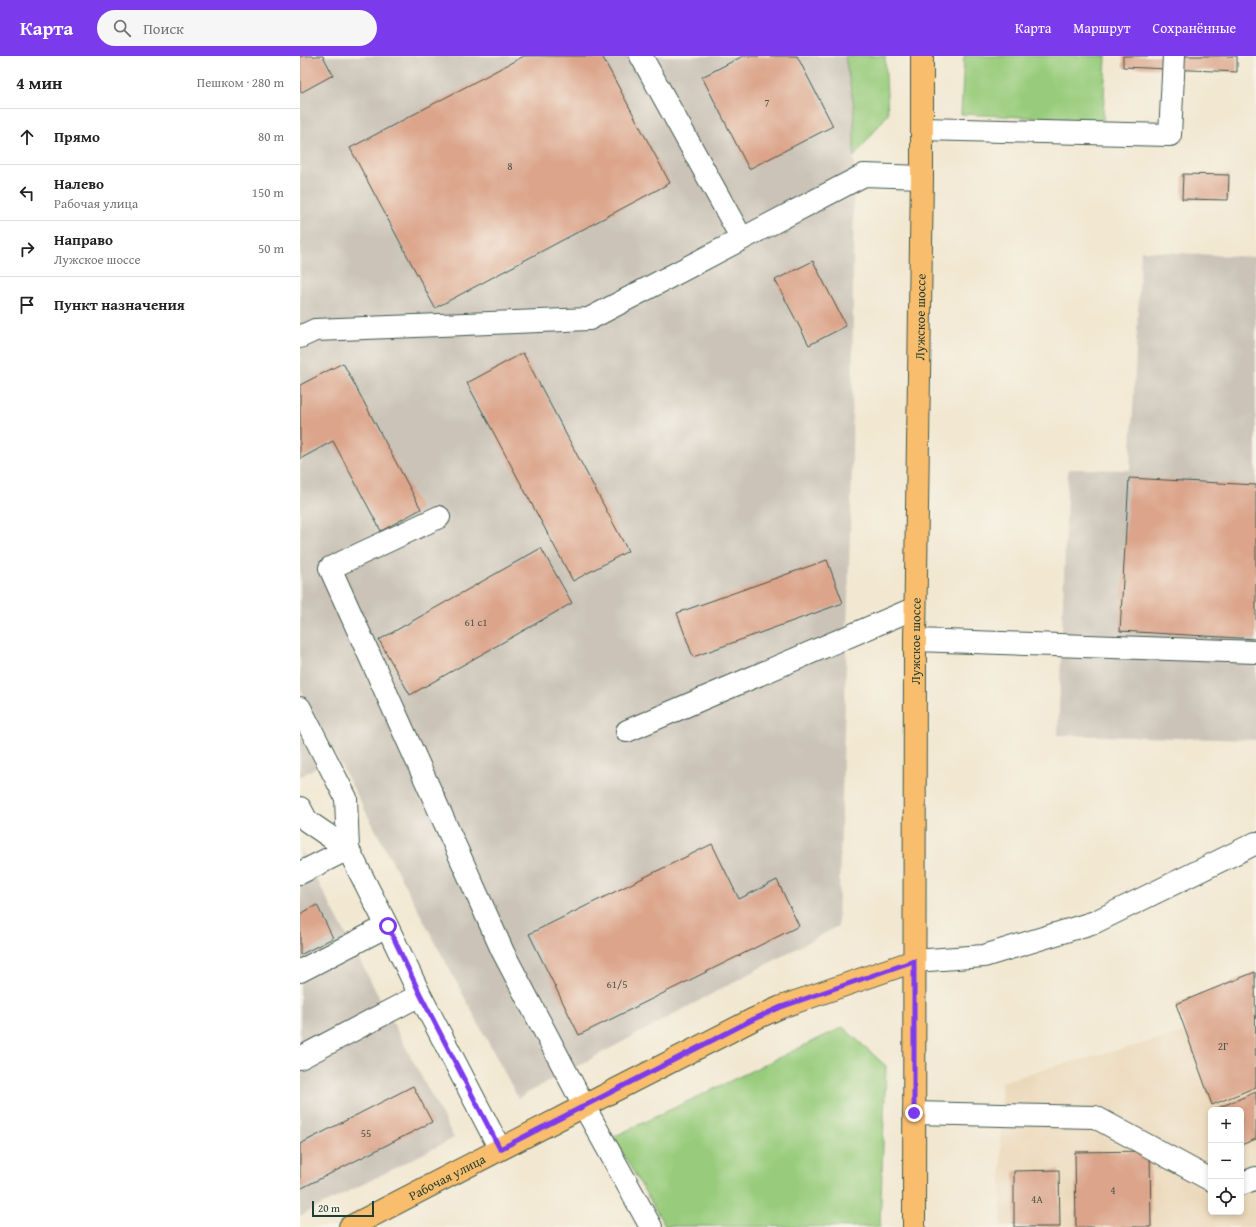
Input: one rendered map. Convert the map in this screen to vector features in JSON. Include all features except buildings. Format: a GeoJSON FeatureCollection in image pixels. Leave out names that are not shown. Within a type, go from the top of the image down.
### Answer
{"type":"FeatureCollection","features":[{"type":"Feature","properties":{"kind":"main road","name":"Лужское шоссе"},"geometry":{"type":"LineString","coordinates":[[914,1227],[915,608],[922,177],[922,56]]}},
{"type":"Feature","properties":{"kind":"main road","name":"Рабочая улица"},"geometry":{"type":"LineString","coordinates":[[350,1227],[761,1016],[781,1007],[914,961]]}},
{"type":"Feature","properties":{"kind":"lane"},"geometry":{"type":"LineString","coordinates":[[641,56],[742,239]]}},
{"type":"Feature","properties":{"kind":"lane"},"geometry":{"type":"LineString","coordinates":[[922,129],[1170,135],[1174,56]]}},
{"type":"Feature","properties":{"kind":"lane"},"geometry":{"type":"LineString","coordinates":[[300,337],[315,330],[589,319],[864,175],[922,177]]}},
{"type":"Feature","properties":{"kind":"lane"},"geometry":{"type":"LineString","coordinates":[[440,517],[330,568],[503,952],[584,1106],[651,1227]]}},
{"type":"Feature","properties":{"kind":"lane"},"geometry":{"type":"LineString","coordinates":[[626,731],[915,608]]}},
{"type":"Feature","properties":{"kind":"lane"},"geometry":{"type":"LineString","coordinates":[[915,640],[1256,652]]}},
{"type":"Feature","properties":{"kind":"lane"},"geometry":{"type":"LineString","coordinates":[[300,708],[346,798],[348,849],[388,926],[420,994],[500,1149]]}},
{"type":"Feature","properties":{"kind":"lane"},"geometry":{"type":"LineString","coordinates":[[300,808],[307,821],[348,849]]}},
{"type":"Feature","properties":{"kind":"lane"},"geometry":{"type":"LineString","coordinates":[[914,961],[984,956],[1095,922],[1256,843]]}},
{"type":"Feature","properties":{"kind":"lane"},"geometry":{"type":"LineString","coordinates":[[300,873],[348,849]]}},
{"type":"Feature","properties":{"kind":"lane"},"geometry":{"type":"LineString","coordinates":[[300,971],[388,926]]}},
{"type":"Feature","properties":{"kind":"lane"},"geometry":{"type":"LineString","coordinates":[[300,1058],[420,994]]}},
{"type":"Feature","properties":{"kind":"lane"},"geometry":{"type":"LineString","coordinates":[[914,1113],[1095,1117],[1209,1179]]}},
{"type":"Feature","properties":{"kind":"lane"},"geometry":{"type":"LineString","coordinates":[[1244,1183],[1256,1178]]}},
{"type":"Feature","properties":{"kind":"shaded area"},"geometry":{"type":"Polygon","coordinates":[[[300,56],[845,56],[854,106],[852,470],[838,926],[518,1098],[300,688],[300,56]]]}},
{"type":"Feature","properties":{"kind":"shaded area"},"geometry":{"type":"Polygon","coordinates":[[[1141,251],[1256,257],[1256,740],[1058,735],[1068,469],[1130,470],[1141,251]]]}},
{"type":"Feature","properties":{"kind":"shaded area"},"geometry":{"type":"Polygon","coordinates":[[[300,735],[317,767],[300,777],[300,735]]]}},
{"type":"Feature","properties":{"kind":"shaded area"},"geometry":{"type":"Polygon","coordinates":[[[300,848],[454,1138],[300,1216],[300,848]]]}},
{"type":"Feature","properties":{"kind":"shaded area"},"geometry":{"type":"Polygon","coordinates":[[[1256,1014],[1256,1227],[1001,1227],[1001,1082],[1045,1069],[1256,1014]]]}},
{"type":"Feature","properties":{"kind":"green space"},"geometry":{"type":"Polygon","coordinates":[[[845,56],[885,56],[888,114],[854,157],[854,106],[845,56]]]}},
{"type":"Feature","properties":{"kind":"green space"},"geometry":{"type":"Polygon","coordinates":[[[964,56],[1106,56],[1103,121],[961,114],[964,56]]]}},
{"type":"Feature","properties":{"kind":"green space"},"geometry":{"type":"Polygon","coordinates":[[[843,1027],[886,1066],[880,1227],[665,1226],[613,1137],[843,1027]]]}},
{"type":"Feature","properties":{"kind":"route"},"geometry":{"type":"LineString","coordinates":[[388,926],[420,994],[500,1149],[754,1019],[781,1007],[914,961],[914,1113]]}}]}
